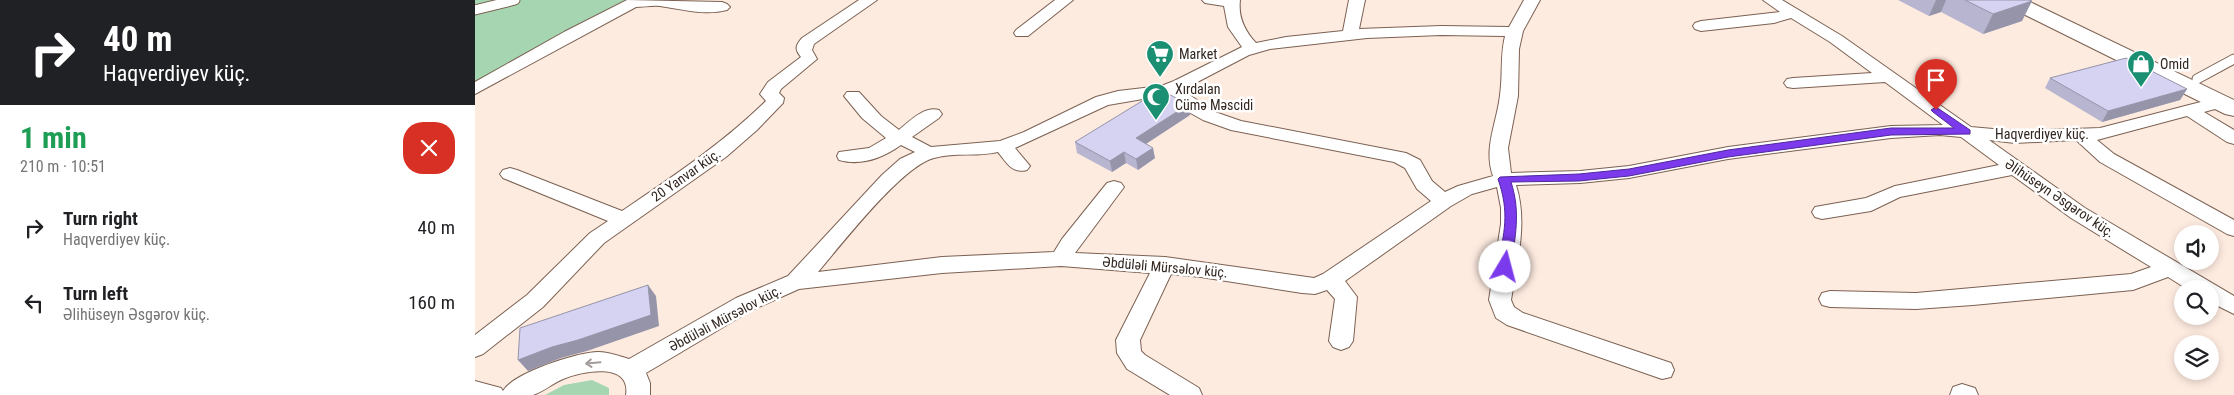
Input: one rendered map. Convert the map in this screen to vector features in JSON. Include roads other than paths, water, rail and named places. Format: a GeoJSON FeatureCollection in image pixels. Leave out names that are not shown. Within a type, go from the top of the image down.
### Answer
{"type":"FeatureCollection","features":[{"type":"Feature","properties":{"kind":"main road"},"geometry":{"type":"LineString","coordinates":[[2010,0],[2230,101]]}},
{"type":"Feature","properties":{"kind":"main road"},"geometry":{"type":"LineString","coordinates":[[2032,0],[2197,79],[2230,101]]}},
{"type":"Feature","properties":{"kind":"street","name":"20 Yanvar küç."},"geometry":{"type":"LineString","coordinates":[[475,348],[535,301],[597,238],[719,153],[751,126],[774,103],[775,98],[769,94],[774,86],[809,59],[809,56],[804,51],[804,46],[869,0]]}},
{"type":"Feature","properties":{"kind":"street"},"geometry":{"type":"LineString","coordinates":[[1021,33],[1065,0]]}},
{"type":"Feature","properties":{"kind":"street"},"geometry":{"type":"LineString","coordinates":[[1211,0],[1232,1],[1235,26],[1239,35],[1252,48]]}},
{"type":"Feature","properties":{"kind":"street"},"geometry":{"type":"LineString","coordinates":[[1350,34],[1357,0]]}},
{"type":"Feature","properties":{"kind":"street"},"geometry":{"type":"LineString","coordinates":[[1533,0],[1515,32],[1509,57],[1509,96],[1499,132],[1497,155],[1499,168],[1511,200],[1512,216],[1499,300],[1504,312],[1515,319],[1662,370]]}},
{"type":"Feature","properties":{"kind":"street","name":"Əlihüseyn Əsgərov küç."},"geometry":{"type":"LineString","coordinates":[[1771,0],[1823,31],[1891,78],[2078,213],[2189,280]]}},
{"type":"Feature","properties":{"kind":"street"},"geometry":{"type":"LineString","coordinates":[[475,89],[570,35],[636,2],[658,1],[692,7],[722,8]]}},
{"type":"Feature","properties":{"kind":"street"},"geometry":{"type":"LineString","coordinates":[[1701,26],[1774,18],[1793,12]]}},
{"type":"Feature","properties":{"kind":"street"},"geometry":{"type":"LineString","coordinates":[[795,282],[889,179],[907,163],[927,153],[1003,146],[1039,133],[1101,101],[1169,89],[1189,81],[1252,48],[1350,34],[1460,30],[1515,32]]}},
{"type":"Feature","properties":{"kind":"street"},"geometry":{"type":"LineString","coordinates":[[1793,83],[1891,78]]}},
{"type":"Feature","properties":{"kind":"street"},"geometry":{"type":"LineString","coordinates":[[1169,89],[1197,110],[1237,126],[1399,156],[1413,164],[1425,185],[1444,201]]}},
{"type":"Feature","properties":{"kind":"street"},"geometry":{"type":"LineString","coordinates":[[853,96],[870,117],[899,138],[923,148],[927,153]]}},
{"type":"Feature","properties":{"kind":"street","name":"Haqverdiyev küç."},"geometry":{"type":"LineString","coordinates":[[1504,179],[1579,177],[1620,173],[1728,153],[1891,132],[1941,130],[2015,137],[2081,135],[2116,130],[2230,101]]}},
{"type":"Feature","properties":{"kind":"street"},"geometry":{"type":"LineString","coordinates":[[2191,111],[2234,138]]}},
{"type":"Feature","properties":{"kind":"street"},"geometry":{"type":"LineString","coordinates":[[847,156],[871,154],[886,147],[933,114]]}},
{"type":"Feature","properties":{"kind":"street"},"geometry":{"type":"LineString","coordinates":[[2081,135],[2107,158],[2234,229]]}},
{"type":"Feature","properties":{"kind":"street"},"geometry":{"type":"LineString","coordinates":[[1003,146],[1020,166]]}},
{"type":"Feature","properties":{"kind":"street"},"geometry":{"type":"LineString","coordinates":[[1822,212],[1871,204],[1895,192],[2015,168]]}},
{"type":"Feature","properties":{"kind":"street"},"geometry":{"type":"LineString","coordinates":[[511,174],[623,219]]}},
{"type":"Feature","properties":{"kind":"street","name":"Əbdüləli Mürsəlov küç."},"geometry":{"type":"LineString","coordinates":[[630,370],[744,304],[795,282],[942,265],[1061,259],[1165,265],[1315,286],[1331,280],[1444,201],[1465,190],[1504,179]]}},
{"type":"Feature","properties":{"kind":"street"},"geometry":{"type":"LineString","coordinates":[[1061,259],[1069,244],[1114,187]]}},
{"type":"Feature","properties":{"kind":"street"},"geometry":{"type":"LineString","coordinates":[[1165,265],[1128,340],[1129,353],[1136,362],[1190,395]]}},
{"type":"Feature","properties":{"kind":"street"},"geometry":{"type":"LineString","coordinates":[[1830,298],[1916,300],[1973,297],[2133,282],[2168,268]]}},
{"type":"Feature","properties":{"kind":"street"},"geometry":{"type":"LineString","coordinates":[[1331,280],[1346,297],[1341,341]]}},
{"type":"Feature","properties":{"kind":"street"},"geometry":{"type":"LineString","coordinates":[[2219,297],[2234,306]]}},
{"type":"Feature","properties":{"kind":"street"},"geometry":{"type":"LineString","coordinates":[[513,395],[545,376],[585,364],[603,362],[618,364],[630,370],[637,378],[638,395]]}},
{"type":"Feature","properties":{"kind":"street"},"geometry":{"type":"LineString","coordinates":[[475,391],[492,395]]}},
{"type":"Feature","properties":{"kind":"lane"},"geometry":{"type":"LineString","coordinates":[[475,10],[515,0]]}},
{"type":"Feature","properties":{"kind":"lane"},"geometry":{"type":"LineString","coordinates":[[2197,79],[2234,59]]}},
{"type":"Feature","properties":{"kind":"place","name":"Market"},"geometry":{"type":"Point","coordinates":[1160,78]}},
{"type":"Feature","properties":{"kind":"place","name":"Omid"},"geometry":{"type":"Point","coordinates":[2141,88]}},
{"type":"Feature","properties":{"kind":"place","name":"Xırdalan Cümə Məscidi"},"geometry":{"type":"Point","coordinates":[1156,121]}}]}
